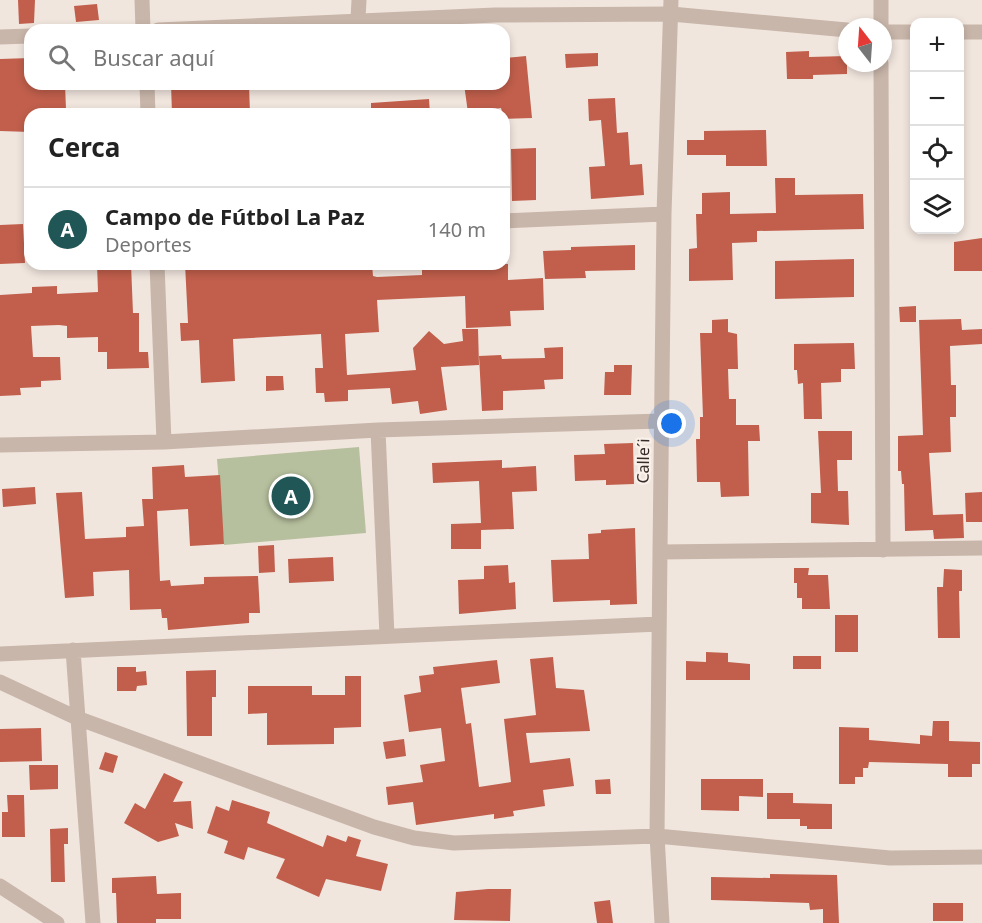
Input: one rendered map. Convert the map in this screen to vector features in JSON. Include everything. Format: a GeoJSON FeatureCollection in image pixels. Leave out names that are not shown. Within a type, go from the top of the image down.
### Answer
{"type":"FeatureCollection","features":[{"type":"Feature","properties":{"kind":"street"},"geometry":{"type":"LineString","coordinates":[[142,0],[143,24]]}},
{"type":"Feature","properties":{"kind":"street"},"geometry":{"type":"LineString","coordinates":[[358,19],[359,0]]}},
{"type":"Feature","properties":{"kind":"street"},"geometry":{"type":"LineString","coordinates":[[881,0],[881,18]]}},
{"type":"Feature","properties":{"kind":"street"},"geometry":{"type":"LineString","coordinates":[[267,24],[671,7],[838,29]]}},
{"type":"Feature","properties":{"kind":"street","name":"Calle´i"},"geometry":{"type":"LineString","coordinates":[[662,923],[657,836],[659,624],[664,214],[671,7]]}},
{"type":"Feature","properties":{"kind":"street"},"geometry":{"type":"LineString","coordinates":[[892,32],[910,32]]}},
{"type":"Feature","properties":{"kind":"street"},"geometry":{"type":"LineString","coordinates":[[964,32],[982,32]]}},
{"type":"Feature","properties":{"kind":"street"},"geometry":{"type":"LineString","coordinates":[[0,37],[24,36]]}},
{"type":"Feature","properties":{"kind":"street"},"geometry":{"type":"LineString","coordinates":[[881,72],[883,550]]}},
{"type":"Feature","properties":{"kind":"street"},"geometry":{"type":"LineString","coordinates":[[147,90],[148,108]]}},
{"type":"Feature","properties":{"kind":"street"},"geometry":{"type":"LineString","coordinates":[[510,221],[664,214]]}},
{"type":"Feature","properties":{"kind":"street"},"geometry":{"type":"LineString","coordinates":[[157,270],[164,442]]}},
{"type":"Feature","properties":{"kind":"street"},"geometry":{"type":"LineString","coordinates":[[0,445],[164,442],[378,430],[661,421]]}},
{"type":"Feature","properties":{"kind":"street"},"geometry":{"type":"LineString","coordinates":[[378,430],[387,636]]}},
{"type":"Feature","properties":{"kind":"street"},"geometry":{"type":"LineString","coordinates":[[660,552],[982,548]]}},
{"type":"Feature","properties":{"kind":"street"},"geometry":{"type":"LineString","coordinates":[[0,654],[659,624]]}},
{"type":"Feature","properties":{"kind":"street"},"geometry":{"type":"LineString","coordinates":[[73,650],[93,923]]}},
{"type":"Feature","properties":{"kind":"street"},"geometry":{"type":"LineString","coordinates":[[0,682],[77,718],[375,827],[414,838],[454,843],[657,836],[890,858],[982,857]]}},
{"type":"Feature","properties":{"kind":"street"},"geometry":{"type":"LineString","coordinates":[[0,886],[41,915],[57,923]]}},
{"type":"Feature","properties":{"kind":"green space"},"geometry":{"type":"Polygon","coordinates":[[[359,447],[366,533],[224,545],[217,459],[359,447]]]}},
{"type":"Feature","properties":{"kind":"building"},"geometry":{"type":"Polygon","coordinates":[[[18,0],[35,0],[34,23],[19,24],[18,0]]]}},
{"type":"Feature","properties":{"kind":"building"},"geometry":{"type":"Polygon","coordinates":[[[97,4],[99,20],[76,22],[74,6],[97,4]]]}},
{"type":"Feature","properties":{"kind":"building"},"geometry":{"type":"Polygon","coordinates":[[[809,51],[809,57],[838,56],[838,72],[847,72],[847,74],[813,75],[813,79],[787,79],[786,52],[809,51]]]}},
{"type":"Feature","properties":{"kind":"building"},"geometry":{"type":"Polygon","coordinates":[[[598,53],[598,66],[566,68],[565,54],[598,53]]]}},
{"type":"Feature","properties":{"kind":"building"},"geometry":{"type":"Polygon","coordinates":[[[526,56],[532,118],[510,119],[510,108],[467,108],[465,90],[510,90],[510,57],[526,56]]]}},
{"type":"Feature","properties":{"kind":"building"},"geometry":{"type":"Polygon","coordinates":[[[24,58],[24,90],[65,90],[66,108],[24,108],[24,132],[0,131],[0,59],[24,58]]]}},
{"type":"Feature","properties":{"kind":"building"},"geometry":{"type":"Polygon","coordinates":[[[171,90],[249,90],[250,108],[172,108],[171,90]]]}},
{"type":"Feature","properties":{"kind":"building"},"geometry":{"type":"Polygon","coordinates":[[[615,98],[617,133],[628,132],[630,165],[642,164],[644,195],[591,199],[589,167],[605,166],[601,120],[589,121],[588,99],[615,98]]]}},
{"type":"Feature","properties":{"kind":"building"},"geometry":{"type":"Polygon","coordinates":[[[429,99],[430,108],[371,108],[371,103],[429,99]]]}},
{"type":"Feature","properties":{"kind":"building"},"geometry":{"type":"Polygon","coordinates":[[[766,130],[767,166],[726,166],[726,155],[687,155],[687,140],[704,140],[704,131],[766,130]]]}},
{"type":"Feature","properties":{"kind":"building"},"geometry":{"type":"Polygon","coordinates":[[[536,148],[536,200],[512,201],[511,149],[536,148]]]}},
{"type":"Feature","properties":{"kind":"building"},"geometry":{"type":"Polygon","coordinates":[[[775,178],[795,178],[795,195],[863,194],[864,229],[757,231],[757,242],[732,243],[733,280],[689,281],[689,249],[697,248],[696,214],[702,214],[702,193],[730,192],[730,214],[776,213],[775,178]]]}},
{"type":"Feature","properties":{"kind":"building"},"geometry":{"type":"Polygon","coordinates":[[[23,224],[24,263],[0,264],[0,225],[23,224]]]}},
{"type":"Feature","properties":{"kind":"building"},"geometry":{"type":"Polygon","coordinates":[[[982,238],[982,271],[954,271],[954,242],[982,238]]]}},
{"type":"Feature","properties":{"kind":"building"},"geometry":{"type":"Polygon","coordinates":[[[635,245],[635,270],[585,271],[586,278],[545,279],[543,251],[571,250],[571,247],[635,245]]]}},
{"type":"Feature","properties":{"kind":"building"},"geometry":{"type":"Polygon","coordinates":[[[854,259],[854,297],[775,299],[775,261],[854,259]]]}},
{"type":"Feature","properties":{"kind":"building"},"geometry":{"type":"Polygon","coordinates":[[[97,270],[131,270],[133,313],[139,313],[139,352],[148,352],[149,368],[107,369],[107,352],[98,352],[98,337],[67,338],[67,326],[31,326],[33,357],[60,357],[61,380],[41,381],[41,387],[20,388],[21,395],[0,396],[0,295],[32,293],[32,287],[57,286],[57,294],[98,292],[97,270]]]}},
{"type":"Feature","properties":{"kind":"building"},"geometry":{"type":"Polygon","coordinates":[[[185,270],[372,270],[373,276],[377,277],[422,275],[422,270],[508,270],[508,280],[543,278],[544,310],[510,311],[511,326],[466,328],[465,296],[377,300],[379,332],[345,334],[347,375],[416,370],[413,348],[429,331],[444,344],[463,341],[462,329],[478,329],[479,365],[441,367],[447,410],[420,414],[418,401],[392,404],[390,388],[348,390],[348,401],[325,402],[324,393],[316,393],[315,368],[323,368],[321,334],[233,339],[235,381],[201,383],[199,340],[181,341],[180,323],[188,323],[185,270]]]}},
{"type":"Feature","properties":{"kind":"building"},"geometry":{"type":"Polygon","coordinates":[[[916,306],[916,322],[900,322],[899,307],[916,306]]]}},
{"type":"Feature","properties":{"kind":"building"},"geometry":{"type":"Polygon","coordinates":[[[728,319],[728,332],[737,334],[738,369],[728,369],[729,399],[736,399],[736,425],[759,425],[760,441],[748,441],[749,496],[721,497],[720,482],[697,482],[696,439],[700,439],[700,417],[703,417],[700,333],[712,333],[712,320],[728,319]]]}},
{"type":"Feature","properties":{"kind":"building"},"geometry":{"type":"Polygon","coordinates":[[[961,319],[962,330],[982,329],[982,344],[950,346],[951,385],[956,385],[956,417],[950,417],[951,452],[929,453],[933,515],[963,514],[964,538],[934,539],[933,530],[905,531],[904,484],[902,484],[901,471],[898,471],[898,436],[923,435],[919,320],[961,319]]]}},
{"type":"Feature","properties":{"kind":"building"},"geometry":{"type":"Polygon","coordinates":[[[854,343],[855,369],[841,369],[841,382],[821,383],[822,419],[804,419],[803,383],[798,384],[797,370],[794,370],[794,344],[854,343]]]}},
{"type":"Feature","properties":{"kind":"building"},"geometry":{"type":"Polygon","coordinates":[[[563,347],[563,379],[544,380],[545,389],[503,391],[503,410],[482,411],[479,356],[501,355],[502,359],[545,358],[544,348],[563,347]]]}},
{"type":"Feature","properties":{"kind":"building"},"geometry":{"type":"Polygon","coordinates":[[[614,365],[632,365],[631,395],[604,395],[605,372],[614,372],[614,365]]]}},
{"type":"Feature","properties":{"kind":"building"},"geometry":{"type":"Polygon","coordinates":[[[266,376],[283,376],[284,390],[266,391],[266,376]]]}},
{"type":"Feature","properties":{"kind":"building"},"geometry":{"type":"Polygon","coordinates":[[[818,431],[852,431],[852,460],[837,460],[838,491],[848,491],[849,525],[811,523],[811,493],[821,493],[818,431]]]}},
{"type":"Feature","properties":{"kind":"building"},"geometry":{"type":"Polygon","coordinates":[[[633,443],[634,484],[606,485],[606,480],[575,481],[574,455],[605,454],[604,444],[633,443]]]}},
{"type":"Feature","properties":{"kind":"building"},"geometry":{"type":"Polygon","coordinates":[[[502,460],[502,468],[536,466],[537,491],[512,492],[514,529],[481,530],[481,549],[451,549],[451,524],[481,523],[479,481],[433,483],[432,463],[502,460]]]}},
{"type":"Feature","properties":{"kind":"building"},"geometry":{"type":"Polygon","coordinates":[[[184,465],[185,477],[220,475],[224,544],[190,546],[188,509],[157,511],[160,581],[170,580],[171,586],[204,584],[204,577],[258,576],[260,613],[249,613],[249,623],[168,630],[167,618],[162,618],[161,609],[130,610],[129,570],[93,572],[94,596],[65,598],[56,493],[82,492],[85,539],[126,537],[126,527],[144,526],[142,499],[153,499],[152,467],[184,465]]]}},
{"type":"Feature","properties":{"kind":"building"},"geometry":{"type":"Polygon","coordinates":[[[35,487],[36,504],[3,507],[2,489],[35,487]]]}},
{"type":"Feature","properties":{"kind":"building"},"geometry":{"type":"Polygon","coordinates":[[[982,492],[982,522],[966,522],[965,493],[982,492]]]}},
{"type":"Feature","properties":{"kind":"building"},"geometry":{"type":"Polygon","coordinates":[[[635,528],[637,604],[610,605],[610,600],[553,602],[551,560],[589,559],[588,534],[601,533],[601,530],[635,528]]]}},
{"type":"Feature","properties":{"kind":"building"},"geometry":{"type":"Polygon","coordinates":[[[274,545],[275,572],[259,573],[258,546],[274,545]]]}},
{"type":"Feature","properties":{"kind":"building"},"geometry":{"type":"Polygon","coordinates":[[[333,557],[334,581],[289,583],[288,559],[333,557]]]}},
{"type":"Feature","properties":{"kind":"building"},"geometry":{"type":"Polygon","coordinates":[[[508,565],[509,583],[515,582],[516,609],[459,614],[458,580],[484,579],[484,566],[508,565]]]}},
{"type":"Feature","properties":{"kind":"building"},"geometry":{"type":"Polygon","coordinates":[[[794,568],[809,568],[808,575],[828,575],[830,609],[802,609],[802,598],[797,598],[797,583],[794,583],[794,568]]]}},
{"type":"Feature","properties":{"kind":"building"},"geometry":{"type":"Polygon","coordinates":[[[944,569],[962,570],[962,591],[959,591],[960,638],[938,638],[937,587],[943,587],[944,569]]]}},
{"type":"Feature","properties":{"kind":"building"},"geometry":{"type":"Polygon","coordinates":[[[835,615],[858,615],[858,652],[835,652],[835,615]]]}},
{"type":"Feature","properties":{"kind":"building"},"geometry":{"type":"Polygon","coordinates":[[[706,652],[728,653],[728,662],[750,664],[750,680],[686,680],[686,661],[706,662],[706,652]]]}},
{"type":"Feature","properties":{"kind":"building"},"geometry":{"type":"Polygon","coordinates":[[[793,656],[821,656],[821,669],[793,669],[793,656]]]}},
{"type":"Feature","properties":{"kind":"building"},"geometry":{"type":"Polygon","coordinates":[[[553,657],[556,688],[584,690],[590,731],[526,733],[530,763],[570,758],[574,786],[543,790],[545,806],[513,811],[514,816],[494,819],[494,814],[416,825],[413,802],[388,805],[386,787],[423,782],[420,765],[445,761],[441,728],[409,732],[404,695],[421,692],[419,676],[434,674],[433,667],[497,660],[500,683],[461,688],[466,724],[471,723],[479,787],[511,782],[504,719],[536,715],[530,659],[553,657]]]}},
{"type":"Feature","properties":{"kind":"building"},"geometry":{"type":"Polygon","coordinates":[[[117,667],[136,667],[136,672],[146,671],[147,685],[137,686],[136,691],[117,691],[117,667]]]}},
{"type":"Feature","properties":{"kind":"building"},"geometry":{"type":"Polygon","coordinates":[[[216,670],[216,697],[212,697],[212,736],[187,736],[186,671],[216,670]]]}},
{"type":"Feature","properties":{"kind":"building"},"geometry":{"type":"Polygon","coordinates":[[[345,676],[361,676],[361,727],[334,728],[334,744],[267,745],[267,713],[248,714],[248,686],[312,686],[312,695],[345,695],[345,676]]]}},
{"type":"Feature","properties":{"kind":"building"},"geometry":{"type":"Polygon","coordinates":[[[933,721],[949,721],[949,741],[980,742],[980,764],[972,764],[972,777],[948,777],[948,764],[869,762],[868,768],[863,768],[863,777],[855,777],[855,784],[839,784],[839,727],[869,728],[869,740],[920,744],[920,735],[932,736],[933,721]]]}},
{"type":"Feature","properties":{"kind":"building"},"geometry":{"type":"Polygon","coordinates":[[[41,728],[42,761],[0,762],[0,729],[41,728]]]}},
{"type":"Feature","properties":{"kind":"building"},"geometry":{"type":"Polygon","coordinates":[[[404,739],[406,756],[386,759],[383,742],[404,739]]]}},
{"type":"Feature","properties":{"kind":"building"},"geometry":{"type":"Polygon","coordinates":[[[105,752],[118,756],[113,773],[99,769],[105,752]]]}},
{"type":"Feature","properties":{"kind":"building"},"geometry":{"type":"Polygon","coordinates":[[[29,765],[58,765],[58,789],[30,790],[29,765]]]}},
{"type":"Feature","properties":{"kind":"building"},"geometry":{"type":"Polygon","coordinates":[[[164,773],[183,782],[173,802],[191,801],[193,829],[175,823],[179,836],[158,842],[124,823],[135,803],[145,809],[164,773]]]}},
{"type":"Feature","properties":{"kind":"building"},"geometry":{"type":"Polygon","coordinates":[[[610,779],[611,794],[596,794],[595,780],[610,779]]]}},
{"type":"Feature","properties":{"kind":"building"},"geometry":{"type":"Polygon","coordinates":[[[701,779],[763,779],[763,797],[739,796],[739,811],[701,810],[701,779]]]}},
{"type":"Feature","properties":{"kind":"building"},"geometry":{"type":"Polygon","coordinates":[[[767,793],[793,793],[793,803],[832,804],[832,829],[807,829],[807,826],[800,826],[800,819],[767,819],[767,793]]]}},
{"type":"Feature","properties":{"kind":"building"},"geometry":{"type":"Polygon","coordinates":[[[7,795],[24,795],[25,837],[2,837],[2,812],[8,812],[7,795]]]}},
{"type":"Feature","properties":{"kind":"building"},"geometry":{"type":"Polygon","coordinates":[[[232,800],[270,812],[267,823],[323,847],[327,835],[346,842],[348,836],[361,840],[356,856],[388,864],[381,891],[326,879],[319,897],[276,878],[285,859],[248,847],[244,860],[224,853],[228,841],[207,833],[216,806],[229,811],[232,800]]]}},
{"type":"Feature","properties":{"kind":"building"},"geometry":{"type":"Polygon","coordinates":[[[68,828],[68,844],[64,844],[65,882],[51,882],[50,829],[68,828]]]}},
{"type":"Feature","properties":{"kind":"building"},"geometry":{"type":"Polygon","coordinates":[[[770,874],[837,875],[839,923],[823,923],[823,909],[810,910],[809,903],[711,900],[711,877],[770,878],[770,874]]]}},
{"type":"Feature","properties":{"kind":"building"},"geometry":{"type":"Polygon","coordinates":[[[156,876],[157,894],[181,893],[181,919],[156,919],[156,923],[117,923],[116,893],[112,893],[112,878],[156,876]]]}},
{"type":"Feature","properties":{"kind":"building"},"geometry":{"type":"Polygon","coordinates":[[[511,889],[510,921],[454,920],[456,892],[511,889]]]}},
{"type":"Feature","properties":{"kind":"building"},"geometry":{"type":"Polygon","coordinates":[[[610,900],[613,923],[597,923],[594,902],[610,900]]]}},
{"type":"Feature","properties":{"kind":"building"},"geometry":{"type":"Polygon","coordinates":[[[933,903],[963,903],[963,921],[933,921],[933,903]]]}},
{"type":"Feature","properties":{"kind":"place","name":"Campo de Fútbol La Paz"},"geometry":{"type":"Point","coordinates":[291,496]}}]}
